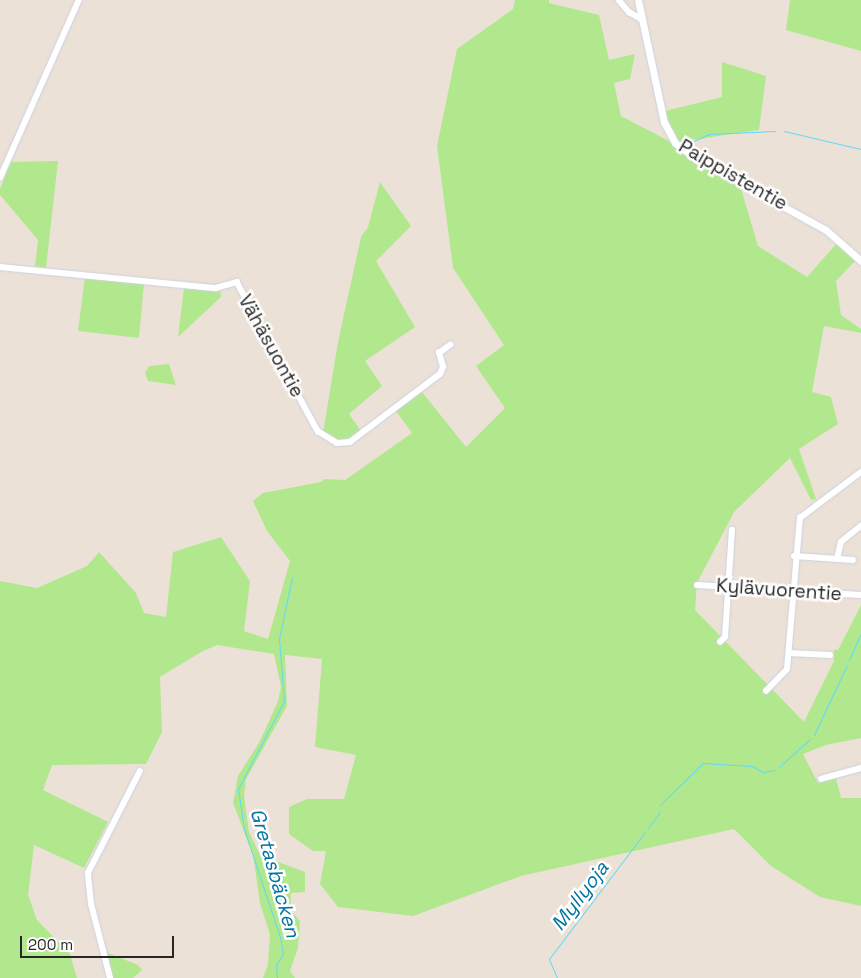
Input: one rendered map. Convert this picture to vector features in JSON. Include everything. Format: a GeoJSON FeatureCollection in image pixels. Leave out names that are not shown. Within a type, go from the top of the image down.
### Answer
{"type":"FeatureCollection","features":[{"type":"Feature","properties":{"kind":"street"},"geometry":{"type":"LineString","coordinates":[[0,178],[79,0]]}},
{"type":"Feature","properties":{"kind":"street"},"geometry":{"type":"LineString","coordinates":[[619,0],[629,12],[642,19]]}},
{"type":"Feature","properties":{"kind":"street","name":"Paippistentie"},"geometry":{"type":"LineString","coordinates":[[638,0],[664,122],[675,143],[695,158],[826,230],[861,261]]}},
{"type":"Feature","properties":{"kind":"street","name":"Vähäsuontie"},"geometry":{"type":"LineString","coordinates":[[0,267],[216,288],[237,282],[318,431],[337,443],[350,442],[440,374],[443,368],[440,353],[450,345]]}},
{"type":"Feature","properties":{"kind":"street"},"geometry":{"type":"LineString","coordinates":[[766,691],[787,669],[794,556],[800,518],[861,472]]}},
{"type":"Feature","properties":{"kind":"street"},"geometry":{"type":"LineString","coordinates":[[838,559],[841,542],[861,526]]}},
{"type":"Feature","properties":{"kind":"street"},"geometry":{"type":"LineString","coordinates":[[720,642],[724,637],[732,530]]}},
{"type":"Feature","properties":{"kind":"street"},"geometry":{"type":"LineString","coordinates":[[794,556],[853,560]]}},
{"type":"Feature","properties":{"kind":"street","name":"Kylävuorentie"},"geometry":{"type":"LineString","coordinates":[[697,585],[861,595]]}},
{"type":"Feature","properties":{"kind":"street"},"geometry":{"type":"LineString","coordinates":[[789,652],[830,655]]}},
{"type":"Feature","properties":{"kind":"street"},"geometry":{"type":"LineString","coordinates":[[821,779],[861,768]]}},
{"type":"Feature","properties":{"kind":"street"},"geometry":{"type":"LineString","coordinates":[[110,978],[91,904],[88,873],[140,771]]}},
{"type":"Feature","properties":{"kind":"green space"},"geometry":{"type":"Polygon","coordinates":[[[515,0],[549,0],[549,3],[599,15],[609,60],[635,54],[630,79],[614,83],[621,116],[669,141],[681,152],[740,185],[758,246],[807,277],[837,243],[855,261],[836,281],[841,315],[861,329],[861,333],[824,326],[812,392],[831,397],[838,424],[799,449],[816,499],[811,500],[790,458],[734,512],[697,583],[695,610],[804,722],[834,661],[834,650],[838,650],[861,605],[861,738],[826,745],[803,754],[818,783],[836,778],[841,798],[861,798],[861,906],[820,897],[771,866],[734,829],[521,876],[413,916],[338,907],[320,884],[326,851],[313,851],[289,834],[289,807],[307,799],[344,799],[356,755],[315,747],[322,659],[285,655],[287,706],[246,779],[244,796],[249,832],[260,855],[305,872],[305,892],[291,893],[290,910],[300,921],[298,948],[290,971],[295,978],[263,978],[268,964],[270,935],[260,903],[253,855],[233,803],[238,776],[260,741],[278,701],[281,687],[274,654],[217,645],[201,652],[160,677],[162,732],[146,764],[52,765],[43,790],[108,822],[84,868],[34,845],[28,895],[37,920],[70,954],[77,978],[0,978],[0,581],[37,588],[87,566],[99,552],[136,593],[144,613],[166,617],[173,552],[221,537],[250,581],[244,631],[268,639],[290,561],[267,531],[253,501],[263,493],[321,482],[324,479],[345,480],[412,433],[396,411],[422,392],[466,447],[505,408],[476,366],[504,345],[453,268],[437,146],[457,49],[513,9],[515,0]]]}},
{"type":"Feature","properties":{"kind":"green space"},"geometry":{"type":"Polygon","coordinates":[[[790,0],[861,0],[861,51],[786,30],[790,0]]]}},
{"type":"Feature","properties":{"kind":"green space"},"geometry":{"type":"Polygon","coordinates":[[[722,62],[766,76],[759,130],[678,142],[670,130],[665,111],[722,97],[722,62]]]}},
{"type":"Feature","properties":{"kind":"green space"},"geometry":{"type":"Polygon","coordinates":[[[58,161],[46,268],[35,266],[38,240],[0,195],[0,189],[11,162],[58,161]]]}},
{"type":"Feature","properties":{"kind":"green space"},"geometry":{"type":"Polygon","coordinates":[[[380,182],[411,226],[376,261],[415,327],[365,361],[382,386],[349,414],[361,431],[349,440],[337,441],[323,433],[338,342],[361,237],[368,227],[380,182]]]}},
{"type":"Feature","properties":{"kind":"green space"},"geometry":{"type":"Polygon","coordinates":[[[85,277],[144,283],[139,338],[78,331],[85,277]]]}},
{"type":"Feature","properties":{"kind":"green space"},"geometry":{"type":"Polygon","coordinates":[[[184,288],[220,291],[221,297],[178,337],[184,288]]]}},
{"type":"Feature","properties":{"kind":"green space"},"geometry":{"type":"Polygon","coordinates":[[[169,364],[176,385],[148,381],[145,373],[149,366],[169,364]]]}},
{"type":"Feature","properties":{"kind":"green space"},"geometry":{"type":"Polygon","coordinates":[[[103,951],[138,965],[142,970],[133,978],[110,978],[103,951]]]}},
{"type":"Feature","properties":{"kind":"waterway","name":"Myllyoja"},"geometry":{"type":"LineString","coordinates":[[689,143],[709,134],[775,131]]}},
{"type":"Feature","properties":{"kind":"waterway","name":"Myllyoja"},"geometry":{"type":"LineString","coordinates":[[784,131],[861,149]]}},
{"type":"Feature","properties":{"kind":"waterway","name":"Gretasbäcken"},"geometry":{"type":"LineString","coordinates":[[277,978],[276,965],[283,954],[280,937],[244,829],[238,789],[284,701],[279,639],[292,577]]}},
{"type":"Feature","properties":{"kind":"waterway","name":"Myllyoja"},"geometry":{"type":"LineString","coordinates":[[849,660],[861,633]]}},
{"type":"Feature","properties":{"kind":"waterway","name":"Myllyoja"},"geometry":{"type":"LineString","coordinates":[[814,735],[847,665]]}},
{"type":"Feature","properties":{"kind":"waterway","name":"Myllyoja"},"geometry":{"type":"LineString","coordinates":[[779,767],[810,739]]}},
{"type":"Feature","properties":{"kind":"waterway","name":"Myllyoja"},"geometry":{"type":"LineString","coordinates":[[659,806],[703,763],[752,766],[763,772],[775,770]]}},
{"type":"Feature","properties":{"kind":"waterway","name":"Myllyoja"},"geometry":{"type":"LineString","coordinates":[[648,828],[660,812]]}},
{"type":"Feature","properties":{"kind":"waterway","name":"Myllyoja"},"geometry":{"type":"LineString","coordinates":[[557,978],[549,959],[645,832]]}}]}
